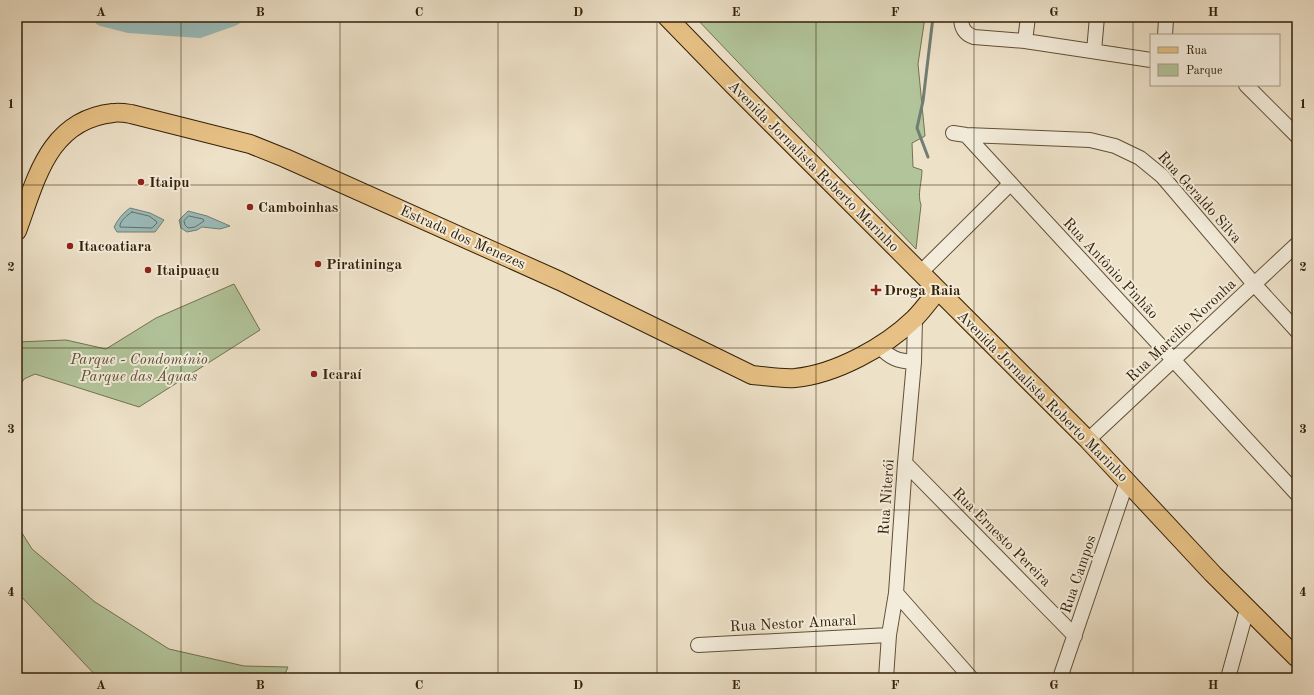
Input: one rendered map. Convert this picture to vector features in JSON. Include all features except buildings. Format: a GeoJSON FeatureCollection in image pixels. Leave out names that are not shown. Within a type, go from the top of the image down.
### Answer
{"type":"FeatureCollection","features":[{"type":"Feature","properties":{"kind":"main road","name":"Avenida Jornalista Roberto Marinho"},"geometry":{"type":"LineString","coordinates":[[667,17],[920,273],[1088,440],[1212,574],[1297,658]]}},
{"type":"Feature","properties":{"kind":"main road","name":"Estrada dos Menezes"},"geometry":{"type":"LineString","coordinates":[[17,231],[46,157],[58,140],[75,125],[93,117],[114,112],[131,114],[250,144],[285,158],[560,281],[752,375],[795,378],[819,374],[848,362],[895,336],[916,318],[938,290]]}},
{"type":"Feature","properties":{"kind":"street"},"geometry":{"type":"LineString","coordinates":[[961,17],[962,28],[969,36],[1025,41],[1150,60]]}},
{"type":"Feature","properties":{"kind":"street"},"geometry":{"type":"LineString","coordinates":[[1025,41],[1028,17]]}},
{"type":"Feature","properties":{"kind":"street"},"geometry":{"type":"LineString","coordinates":[[1094,51],[1097,17]]}},
{"type":"Feature","properties":{"kind":"street"},"geometry":{"type":"LineString","coordinates":[[1165,34],[1166,20]]}},
{"type":"Feature","properties":{"kind":"street"},"geometry":{"type":"LineString","coordinates":[[1247,86],[1297,136]]}},
{"type":"Feature","properties":{"kind":"street","name":"Rua Antônio Pinhão"},"geometry":{"type":"LineString","coordinates":[[960,134],[1010,184],[1297,494]]}},
{"type":"Feature","properties":{"kind":"street","name":"Rua Geraldo Silva"},"geometry":{"type":"LineString","coordinates":[[960,134],[1090,140],[1115,146],[1140,158],[1162,176],[1254,284],[1297,331]]}},
{"type":"Feature","properties":{"kind":"street"},"geometry":{"type":"LineString","coordinates":[[920,273],[1010,184]]}},
{"type":"Feature","properties":{"kind":"street","name":"Rua Marcilio Noronha"},"geometry":{"type":"LineString","coordinates":[[1088,440],[1174,361],[1297,244]]}},
{"type":"Feature","properties":{"kind":"street","name":"Rua Niterói"},"geometry":{"type":"LineString","coordinates":[[886,678],[889,636],[896,592],[914,362],[916,318]]}},
{"type":"Feature","properties":{"kind":"street"},"geometry":{"type":"LineString","coordinates":[[879,346],[889,356],[897,360],[914,362]]}},
{"type":"Feature","properties":{"kind":"street","name":"Rua Ernesto Pereira"},"geometry":{"type":"LineString","coordinates":[[905,463],[1075,636]]}},
{"type":"Feature","properties":{"kind":"street","name":"Rua Campos"},"geometry":{"type":"LineString","coordinates":[[1060,678],[1127,481]]}},
{"type":"Feature","properties":{"kind":"street"},"geometry":{"type":"LineString","coordinates":[[896,592],[971,678]]}},
{"type":"Feature","properties":{"kind":"street"},"geometry":{"type":"LineString","coordinates":[[1228,678],[1247,609]]}},
{"type":"Feature","properties":{"kind":"street","name":"Rua Nestor Amaral"},"geometry":{"type":"LineString","coordinates":[[698,645],[889,636]]}},
{"type":"Feature","properties":{"kind":"green space"},"geometry":{"type":"Polygon","coordinates":[[[695,17],[925,17],[918,64],[925,136],[912,143],[913,167],[922,170],[920,192],[921,205],[916,249],[695,17]]]}},
{"type":"Feature","properties":{"kind":"green space","name":"Parque - Condomínio Parque das Águas"},"geometry":{"type":"Polygon","coordinates":[[[234,284],[260,330],[139,407],[35,374],[24,379],[17,390],[17,342],[66,340],[106,349],[156,318],[234,284]]]}},
{"type":"Feature","properties":{"kind":"green space"},"geometry":{"type":"Polygon","coordinates":[[[17,525],[32,549],[95,602],[169,649],[244,666],[288,667],[283,678],[98,678],[17,592],[17,525]]]}},
{"type":"Feature","properties":{"kind":"water"},"geometry":{"type":"Polygon","coordinates":[[[130,208],[150,213],[164,220],[155,232],[117,232],[114,227],[123,214],[130,208]]]}},
{"type":"Feature","properties":{"kind":"water"},"geometry":{"type":"Polygon","coordinates":[[[188,211],[207,216],[230,226],[220,229],[202,227],[197,230],[187,232],[181,228],[179,220],[188,211]]]}},
{"type":"Feature","properties":{"kind":"waterway"},"geometry":{"type":"LineString","coordinates":[[102,17],[129,24],[199,29],[233,17]]}},
{"type":"Feature","properties":{"kind":"waterway"},"geometry":{"type":"LineString","coordinates":[[928,157],[917,128],[923,101],[933,17]]}},
{"type":"Feature","properties":{"kind":"place","name":"Itaipu"},"geometry":{"type":"Point","coordinates":[141,182]}},
{"type":"Feature","properties":{"kind":"place","name":"Camboinhas"},"geometry":{"type":"Point","coordinates":[250,207]}},
{"type":"Feature","properties":{"kind":"place","name":"Itacoatiara"},"geometry":{"type":"Point","coordinates":[70,246]}},
{"type":"Feature","properties":{"kind":"place","name":"Piratininga"},"geometry":{"type":"Point","coordinates":[318,264]}},
{"type":"Feature","properties":{"kind":"place","name":"Itaipuaçu"},"geometry":{"type":"Point","coordinates":[148,270]}},
{"type":"Feature","properties":{"kind":"place","name":"Droga Raia"},"geometry":{"type":"Point","coordinates":[876,290]}},
{"type":"Feature","properties":{"kind":"place","name":"Icaraí"},"geometry":{"type":"Point","coordinates":[314,374]}}]}
